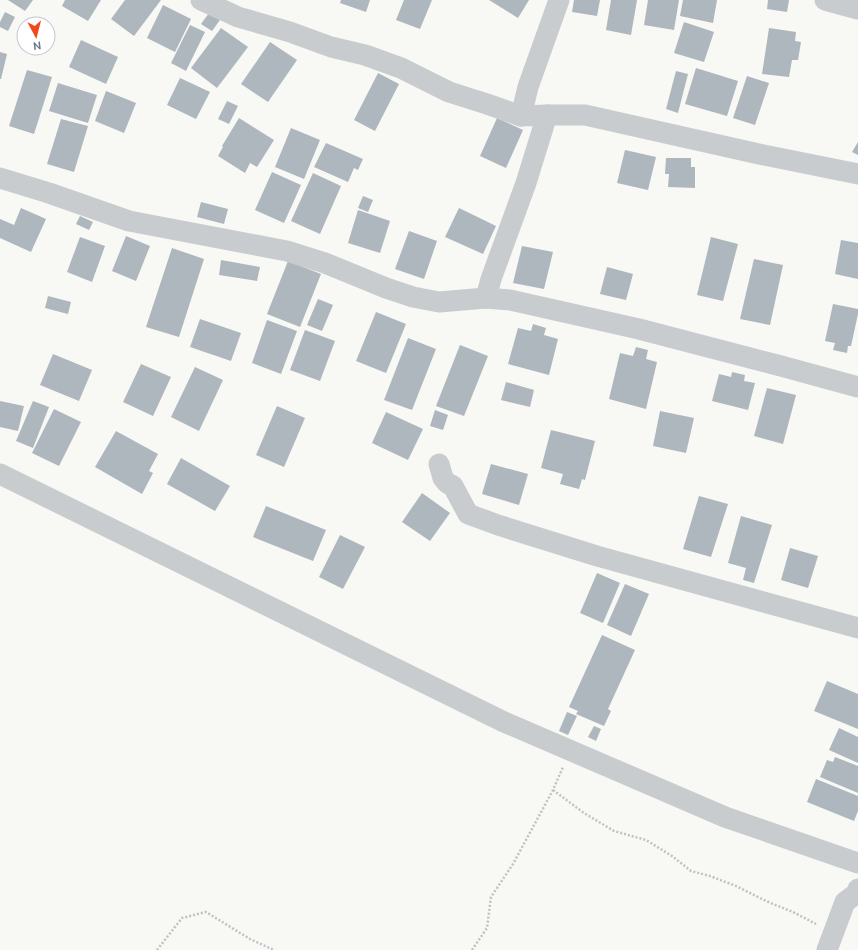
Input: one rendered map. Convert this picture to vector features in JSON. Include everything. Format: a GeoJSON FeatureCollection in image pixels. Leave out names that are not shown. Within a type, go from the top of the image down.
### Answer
{"type":"FeatureCollection","features":[{"type":"Feature","properties":{"kind":"street"},"geometry":{"type":"LineString","coordinates":[[201,0],[238,17],[290,32],[331,47],[365,55],[401,68],[449,92],[521,116],[585,115],[759,154],[858,174]]}},
{"type":"Feature","properties":{"kind":"street"},"geometry":{"type":"LineString","coordinates":[[521,116],[528,87],[560,0]]}},
{"type":"Feature","properties":{"kind":"street"},"geometry":{"type":"LineString","coordinates":[[825,0],[858,9]]}},
{"type":"Feature","properties":{"kind":"street"},"geometry":{"type":"LineString","coordinates":[[486,298],[491,279],[526,183],[547,115]]}},
{"type":"Feature","properties":{"kind":"street"},"geometry":{"type":"LineString","coordinates":[[0,178],[49,193],[129,221],[288,251],[325,263],[386,288],[413,297],[439,302],[486,298],[510,300],[639,329],[782,366],[858,388]]}},
{"type":"Feature","properties":{"kind":"street"},"geometry":{"type":"LineString","coordinates":[[439,464],[444,478],[447,483],[453,486],[468,514],[597,556],[858,628]]}},
{"type":"Feature","properties":{"kind":"street"},"geometry":{"type":"LineString","coordinates":[[0,474],[502,720],[725,817],[858,863]]}},
{"type":"Feature","properties":{"kind":"street"},"geometry":{"type":"LineString","coordinates":[[828,946],[845,902],[857,893],[858,889]]}},
{"type":"Feature","properties":{"kind":"path"},"geometry":{"type":"LineString","coordinates":[[472,950],[486,928],[491,897],[513,864],[553,790],[570,750]]}},
{"type":"Feature","properties":{"kind":"path"},"geometry":{"type":"LineString","coordinates":[[553,790],[584,813],[614,831],[646,840],[672,856],[691,871],[710,876],[736,886],[766,902],[793,912],[818,925],[828,946]]}},
{"type":"Feature","properties":{"kind":"path"},"geometry":{"type":"LineString","coordinates":[[157,950],[182,918],[206,912],[250,939],[274,950]]}},
{"type":"Feature","properties":{"kind":"building"},"geometry":{"type":"Polygon","coordinates":[[[8,0],[33,0],[25,11],[8,0]]]}},
{"type":"Feature","properties":{"kind":"building"},"geometry":{"type":"Polygon","coordinates":[[[65,0],[101,0],[88,21],[62,6],[65,0]]]}},
{"type":"Feature","properties":{"kind":"building"},"geometry":{"type":"Polygon","coordinates":[[[125,0],[161,0],[134,36],[111,19],[125,0]]]}},
{"type":"Feature","properties":{"kind":"building"},"geometry":{"type":"Polygon","coordinates":[[[341,0],[370,0],[366,12],[340,3],[341,0]]]}},
{"type":"Feature","properties":{"kind":"building"},"geometry":{"type":"Polygon","coordinates":[[[404,0],[432,0],[420,29],[396,20],[404,0]]]}},
{"type":"Feature","properties":{"kind":"building"},"geometry":{"type":"Polygon","coordinates":[[[489,0],[529,0],[518,18],[489,0]]]}},
{"type":"Feature","properties":{"kind":"building"},"geometry":{"type":"Polygon","coordinates":[[[574,0],[600,0],[597,16],[572,12],[574,0]]]}},
{"type":"Feature","properties":{"kind":"building"},"geometry":{"type":"Polygon","coordinates":[[[611,0],[637,0],[631,35],[606,30],[611,0]]]}},
{"type":"Feature","properties":{"kind":"building"},"geometry":{"type":"Polygon","coordinates":[[[648,0],[679,0],[674,30],[644,25],[648,0]]]}},
{"type":"Feature","properties":{"kind":"building"},"geometry":{"type":"Polygon","coordinates":[[[683,0],[717,0],[713,23],[680,16],[683,0]]]}},
{"type":"Feature","properties":{"kind":"building"},"geometry":{"type":"Polygon","coordinates":[[[768,0],[789,0],[787,12],[767,9],[768,0]]]}},
{"type":"Feature","properties":{"kind":"building"},"geometry":{"type":"Polygon","coordinates":[[[163,5],[191,19],[175,52],[147,38],[163,5]]]}},
{"type":"Feature","properties":{"kind":"building"},"geometry":{"type":"Polygon","coordinates":[[[5,12],[15,17],[8,31],[0,27],[0,22],[5,12]]]}},
{"type":"Feature","properties":{"kind":"building"},"geometry":{"type":"Polygon","coordinates":[[[209,13],[220,20],[212,31],[201,24],[209,13]]]}},
{"type":"Feature","properties":{"kind":"building"},"geometry":{"type":"Polygon","coordinates":[[[684,22],[714,32],[704,62],[674,53],[684,22]]]}},
{"type":"Feature","properties":{"kind":"building"},"geometry":{"type":"Polygon","coordinates":[[[190,25],[205,32],[186,71],[171,63],[190,25]]]}},
{"type":"Feature","properties":{"kind":"building"},"geometry":{"type":"Polygon","coordinates":[[[221,28],[248,47],[217,88],[191,68],[221,28]]]}},
{"type":"Feature","properties":{"kind":"building"},"geometry":{"type":"Polygon","coordinates":[[[769,28],[796,32],[795,41],[801,42],[798,60],[792,60],[789,77],[762,74],[769,28]]]}},
{"type":"Feature","properties":{"kind":"building"},"geometry":{"type":"Polygon","coordinates":[[[81,40],[118,57],[106,84],[69,67],[81,40]]]}},
{"type":"Feature","properties":{"kind":"building"},"geometry":{"type":"Polygon","coordinates":[[[270,42],[297,60],[268,102],[241,84],[270,42]]]}},
{"type":"Feature","properties":{"kind":"building"},"geometry":{"type":"Polygon","coordinates":[[[0,52],[7,54],[1,79],[0,79],[0,52]]]}},
{"type":"Feature","properties":{"kind":"building"},"geometry":{"type":"Polygon","coordinates":[[[696,68],[738,81],[727,116],[685,104],[696,68]]]}},
{"type":"Feature","properties":{"kind":"building"},"geometry":{"type":"Polygon","coordinates":[[[27,70],[52,77],[34,134],[9,126],[27,70]]]}},
{"type":"Feature","properties":{"kind":"building"},"geometry":{"type":"Polygon","coordinates":[[[676,71],[688,74],[678,113],[666,109],[676,71]]]}},
{"type":"Feature","properties":{"kind":"building"},"geometry":{"type":"Polygon","coordinates":[[[378,73],[399,84],[375,131],[354,120],[378,73]]]}},
{"type":"Feature","properties":{"kind":"building"},"geometry":{"type":"Polygon","coordinates":[[[747,76],[769,83],[755,125],[733,118],[747,76]]]}},
{"type":"Feature","properties":{"kind":"building"},"geometry":{"type":"Polygon","coordinates":[[[180,78],[210,92],[196,119],[167,105],[180,78]]]}},
{"type":"Feature","properties":{"kind":"building"},"geometry":{"type":"Polygon","coordinates":[[[58,83],[97,95],[88,123],[49,111],[58,83]]]}},
{"type":"Feature","properties":{"kind":"building"},"geometry":{"type":"Polygon","coordinates":[[[106,91],[136,103],[124,133],[95,121],[106,91]]]}},
{"type":"Feature","properties":{"kind":"building"},"geometry":{"type":"Polygon","coordinates":[[[227,101],[238,106],[229,124],[218,119],[227,101]]]}},
{"type":"Feature","properties":{"kind":"building"},"geometry":{"type":"Polygon","coordinates":[[[239,118],[274,140],[257,167],[250,163],[245,173],[218,156],[223,147],[222,146],[239,118]]]}},
{"type":"Feature","properties":{"kind":"building"},"geometry":{"type":"Polygon","coordinates":[[[497,118],[523,130],[506,168],[480,156],[497,118]]]}},
{"type":"Feature","properties":{"kind":"building"},"geometry":{"type":"Polygon","coordinates":[[[61,119],[88,126],[74,172],[47,164],[61,119]]]}},
{"type":"Feature","properties":{"kind":"building"},"geometry":{"type":"Polygon","coordinates":[[[291,128],[320,140],[304,179],[275,167],[291,128]]]}},
{"type":"Feature","properties":{"kind":"building"},"geometry":{"type":"Polygon","coordinates":[[[858,142],[858,155],[852,152],[858,142]]]}},
{"type":"Feature","properties":{"kind":"building"},"geometry":{"type":"Polygon","coordinates":[[[326,143],[363,159],[358,170],[354,168],[348,182],[314,167],[326,143]]]}},
{"type":"Feature","properties":{"kind":"building"},"geometry":{"type":"Polygon","coordinates":[[[625,150],[656,157],[648,190],[617,183],[625,150]]]}},
{"type":"Feature","properties":{"kind":"building"},"geometry":{"type":"Polygon","coordinates":[[[666,158],[691,158],[691,167],[695,167],[695,188],[668,187],[669,174],[665,174],[666,158]]]}},
{"type":"Feature","properties":{"kind":"building"},"geometry":{"type":"Polygon","coordinates":[[[272,172],[301,185],[284,223],[255,210],[272,172]]]}},
{"type":"Feature","properties":{"kind":"building"},"geometry":{"type":"Polygon","coordinates":[[[313,173],[341,186],[320,234],[291,221],[313,173]]]}},
{"type":"Feature","properties":{"kind":"building"},"geometry":{"type":"Polygon","coordinates":[[[363,196],[373,200],[368,212],[358,208],[363,196]]]}},
{"type":"Feature","properties":{"kind":"building"},"geometry":{"type":"Polygon","coordinates":[[[201,202],[228,209],[224,224],[197,217],[201,202]]]}},
{"type":"Feature","properties":{"kind":"building"},"geometry":{"type":"Polygon","coordinates":[[[21,208],[46,219],[31,252],[0,238],[0,219],[14,225],[21,208]]]}},
{"type":"Feature","properties":{"kind":"building"},"geometry":{"type":"Polygon","coordinates":[[[459,208],[496,226],[483,254],[445,237],[459,208]]]}},
{"type":"Feature","properties":{"kind":"building"},"geometry":{"type":"Polygon","coordinates":[[[358,210],[390,221],[380,253],[348,243],[358,210]]]}},
{"type":"Feature","properties":{"kind":"building"},"geometry":{"type":"Polygon","coordinates":[[[80,216],[93,222],[89,230],[76,224],[80,216]]]}},
{"type":"Feature","properties":{"kind":"building"},"geometry":{"type":"Polygon","coordinates":[[[409,231],[437,241],[424,279],[395,269],[409,231]]]}},
{"type":"Feature","properties":{"kind":"building"},"geometry":{"type":"Polygon","coordinates":[[[126,236],[150,246],[136,281],[112,271],[126,236]]]}},
{"type":"Feature","properties":{"kind":"building"},"geometry":{"type":"Polygon","coordinates":[[[80,237],[105,246],[92,282],[67,272],[80,237]]]}},
{"type":"Feature","properties":{"kind":"building"},"geometry":{"type":"Polygon","coordinates":[[[711,237],[738,244],[723,301],[697,295],[711,237]]]}},
{"type":"Feature","properties":{"kind":"building"},"geometry":{"type":"Polygon","coordinates":[[[841,240],[858,243],[858,279],[835,274],[841,240]]]}},
{"type":"Feature","properties":{"kind":"building"},"geometry":{"type":"Polygon","coordinates":[[[522,246],[553,252],[544,289],[513,283],[522,246]]]}},
{"type":"Feature","properties":{"kind":"building"},"geometry":{"type":"Polygon","coordinates":[[[172,248],[204,259],[179,337],[146,327],[172,248]]]}},
{"type":"Feature","properties":{"kind":"building"},"geometry":{"type":"Polygon","coordinates":[[[754,259],[783,265],[770,325],[740,319],[754,259]]]}},
{"type":"Feature","properties":{"kind":"building"},"geometry":{"type":"Polygon","coordinates":[[[221,260],[260,267],[257,281],[219,275],[221,260]]]}},
{"type":"Feature","properties":{"kind":"building"},"geometry":{"type":"Polygon","coordinates":[[[288,261],[321,274],[300,327],[267,314],[288,261]]]}},
{"type":"Feature","properties":{"kind":"building"},"geometry":{"type":"Polygon","coordinates":[[[607,267],[633,274],[626,300],[600,294],[607,267]]]}},
{"type":"Feature","properties":{"kind":"building"},"geometry":{"type":"Polygon","coordinates":[[[48,296],[71,302],[68,314],[45,308],[48,296]]]}},
{"type":"Feature","properties":{"kind":"building"},"geometry":{"type":"Polygon","coordinates":[[[318,299],[333,305],[322,331],[307,325],[318,299]]]}},
{"type":"Feature","properties":{"kind":"building"},"geometry":{"type":"Polygon","coordinates":[[[833,304],[858,309],[851,346],[848,346],[847,353],[833,350],[835,343],[825,341],[833,304]]]}},
{"type":"Feature","properties":{"kind":"building"},"geometry":{"type":"Polygon","coordinates":[[[376,312],[406,324],[386,373],[356,361],[376,312]]]}},
{"type":"Feature","properties":{"kind":"building"},"geometry":{"type":"Polygon","coordinates":[[[200,319],[241,333],[231,361],[190,347],[200,319]]]}},
{"type":"Feature","properties":{"kind":"building"},"geometry":{"type":"Polygon","coordinates":[[[267,320],[297,331],[281,374],[252,363],[267,320]]]}},
{"type":"Feature","properties":{"kind":"building"},"geometry":{"type":"Polygon","coordinates":[[[533,324],[546,328],[544,335],[558,339],[549,375],[508,364],[518,328],[531,331],[533,324]]]}},
{"type":"Feature","properties":{"kind":"building"},"geometry":{"type":"Polygon","coordinates":[[[305,330],[335,341],[320,381],[290,370],[305,330]]]}},
{"type":"Feature","properties":{"kind":"building"},"geometry":{"type":"Polygon","coordinates":[[[408,338],[436,349],[412,410],[384,400],[408,338]]]}},
{"type":"Feature","properties":{"kind":"building"},"geometry":{"type":"Polygon","coordinates":[[[460,345],[488,356],[464,416],[436,406],[460,345]]]}},
{"type":"Feature","properties":{"kind":"building"},"geometry":{"type":"Polygon","coordinates":[[[636,347],[648,350],[646,359],[657,362],[646,409],[609,399],[620,353],[633,356],[636,347]]]}},
{"type":"Feature","properties":{"kind":"building"},"geometry":{"type":"Polygon","coordinates":[[[53,354],[92,370],[79,401],[40,385],[53,354]]]}},
{"type":"Feature","properties":{"kind":"building"},"geometry":{"type":"Polygon","coordinates":[[[141,364],[171,377],[153,416],[123,402],[141,364]]]}},
{"type":"Feature","properties":{"kind":"building"},"geometry":{"type":"Polygon","coordinates":[[[195,367],[223,380],[199,431],[171,417],[195,367]]]}},
{"type":"Feature","properties":{"kind":"building"},"geometry":{"type":"Polygon","coordinates":[[[732,372],[745,375],[744,381],[755,383],[748,410],[712,401],[719,374],[731,377],[732,372]]]}},
{"type":"Feature","properties":{"kind":"building"},"geometry":{"type":"Polygon","coordinates":[[[506,382],[534,390],[530,407],[501,400],[506,382]]]}},
{"type":"Feature","properties":{"kind":"building"},"geometry":{"type":"Polygon","coordinates":[[[767,388],[796,395],[783,444],[754,436],[767,388]]]}},
{"type":"Feature","properties":{"kind":"building"},"geometry":{"type":"Polygon","coordinates":[[[0,401],[24,406],[18,431],[0,427],[0,401]]]}},
{"type":"Feature","properties":{"kind":"building"},"geometry":{"type":"Polygon","coordinates":[[[33,401],[49,407],[33,448],[16,441],[33,401]]]}},
{"type":"Feature","properties":{"kind":"building"},"geometry":{"type":"Polygon","coordinates":[[[277,406],[305,418],[284,467],[256,455],[277,406]]]}},
{"type":"Feature","properties":{"kind":"building"},"geometry":{"type":"Polygon","coordinates":[[[54,409],[81,422],[59,466],[32,453],[54,409]]]}},
{"type":"Feature","properties":{"kind":"building"},"geometry":{"type":"Polygon","coordinates":[[[435,410],[448,415],[443,430],[430,426],[435,410]]]}},
{"type":"Feature","properties":{"kind":"building"},"geometry":{"type":"Polygon","coordinates":[[[660,411],[694,418],[686,453],[653,446],[660,411]]]}},
{"type":"Feature","properties":{"kind":"building"},"geometry":{"type":"Polygon","coordinates":[[[386,412],[423,429],[408,460],[372,443],[386,412]]]}},
{"type":"Feature","properties":{"kind":"building"},"geometry":{"type":"Polygon","coordinates":[[[551,430],[595,441],[585,480],[582,479],[579,489],[560,484],[563,474],[541,468],[551,430]]]}},
{"type":"Feature","properties":{"kind":"building"},"geometry":{"type":"Polygon","coordinates":[[[116,431],[158,454],[149,471],[153,473],[142,494],[95,467],[116,431]]]}},
{"type":"Feature","properties":{"kind":"building"},"geometry":{"type":"Polygon","coordinates":[[[181,458],[230,486],[215,511],[167,484],[181,458]]]}},
{"type":"Feature","properties":{"kind":"building"},"geometry":{"type":"Polygon","coordinates":[[[491,464],[528,474],[519,505],[482,494],[491,464]]]}},
{"type":"Feature","properties":{"kind":"building"},"geometry":{"type":"Polygon","coordinates":[[[422,493],[450,513],[430,541],[402,522],[422,493]]]}},
{"type":"Feature","properties":{"kind":"building"},"geometry":{"type":"Polygon","coordinates":[[[699,496],[728,504],[711,557],[683,549],[699,496]]]}},
{"type":"Feature","properties":{"kind":"building"},"geometry":{"type":"Polygon","coordinates":[[[266,506],[326,530],[313,561],[253,537],[266,506]]]}},
{"type":"Feature","properties":{"kind":"building"},"geometry":{"type":"Polygon","coordinates":[[[741,516],[772,525],[754,583],[743,580],[746,568],[728,563],[741,516]]]}},
{"type":"Feature","properties":{"kind":"building"},"geometry":{"type":"Polygon","coordinates":[[[340,535],[365,547],[343,589],[319,577],[340,535]]]}},
{"type":"Feature","properties":{"kind":"building"},"geometry":{"type":"Polygon","coordinates":[[[790,548],[818,556],[808,588],[781,580],[790,548]]]}},
{"type":"Feature","properties":{"kind":"building"},"geometry":{"type":"Polygon","coordinates":[[[597,573],[620,583],[603,623],[580,613],[597,573]]]}},
{"type":"Feature","properties":{"kind":"building"},"geometry":{"type":"Polygon","coordinates":[[[625,584],[649,594],[631,636],[607,625],[625,584]]]}},
{"type":"Feature","properties":{"kind":"building"},"geometry":{"type":"Polygon","coordinates":[[[602,635],[635,650],[608,709],[611,711],[604,726],[576,714],[578,711],[569,707],[602,635]]]}},
{"type":"Feature","properties":{"kind":"building"},"geometry":{"type":"Polygon","coordinates":[[[827,681],[858,694],[858,729],[814,711],[827,681]]]}},
{"type":"Feature","properties":{"kind":"building"},"geometry":{"type":"Polygon","coordinates":[[[567,712],[577,716],[568,735],[559,731],[567,712]]]}},
{"type":"Feature","properties":{"kind":"building"},"geometry":{"type":"Polygon","coordinates":[[[594,726],[601,729],[596,741],[588,737],[594,726]]]}},
{"type":"Feature","properties":{"kind":"building"},"geometry":{"type":"Polygon","coordinates":[[[839,728],[858,737],[858,763],[829,750],[839,728]]]}},
{"type":"Feature","properties":{"kind":"building"},"geometry":{"type":"Polygon","coordinates":[[[835,757],[858,766],[858,793],[820,777],[827,760],[833,762],[835,757]]]}},
{"type":"Feature","properties":{"kind":"building"},"geometry":{"type":"Polygon","coordinates":[[[816,779],[858,796],[858,811],[854,821],[807,802],[816,779]]]}}]}
